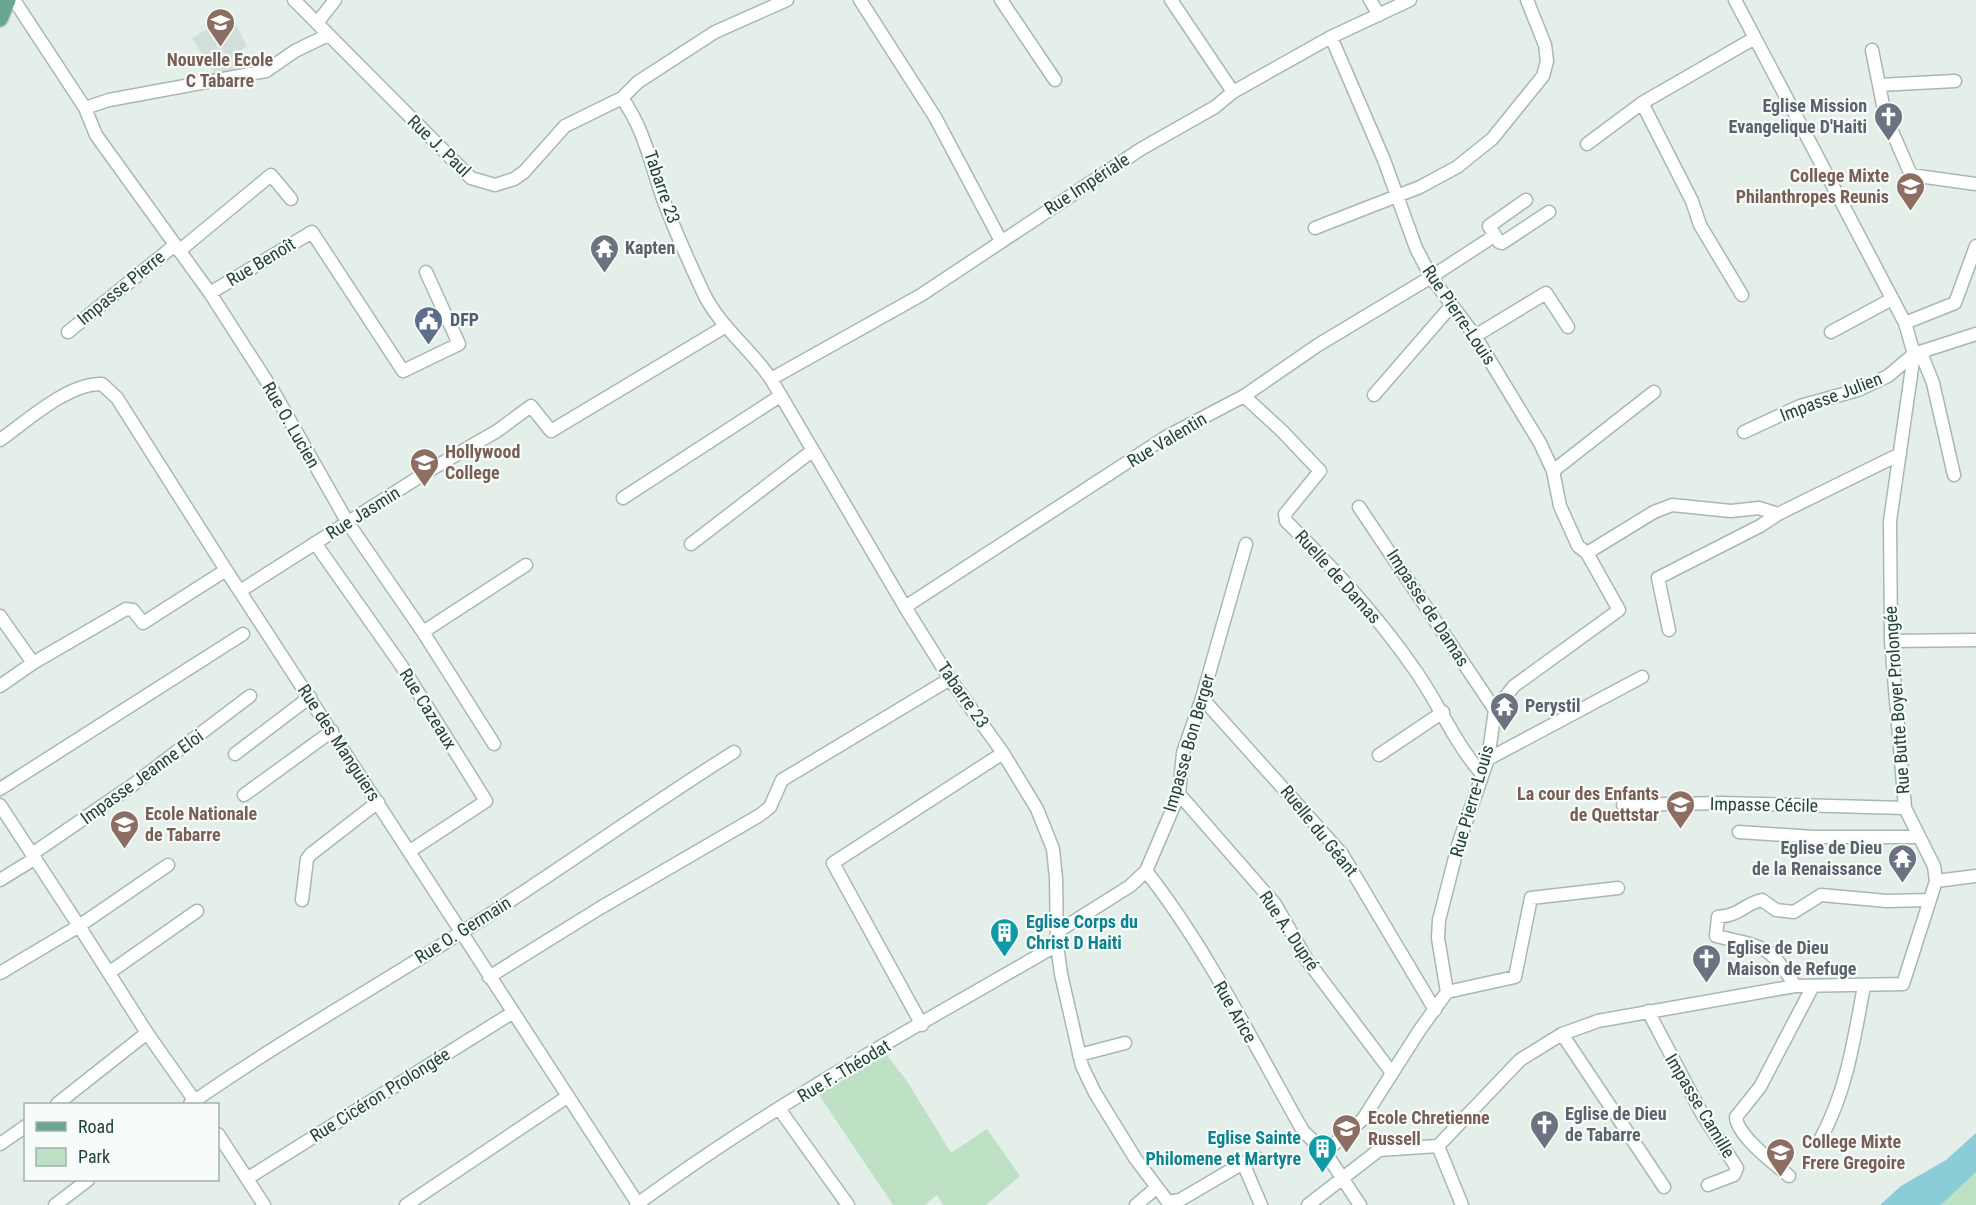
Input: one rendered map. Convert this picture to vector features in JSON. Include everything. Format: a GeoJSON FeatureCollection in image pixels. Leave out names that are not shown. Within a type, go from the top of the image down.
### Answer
{"type":"FeatureCollection","features":[{"type":"Feature","properties":{"kind":"main road"},"geometry":{"type":"LineString","coordinates":[[0,19],[8,0]]}},
{"type":"Feature","properties":{"kind":"street","name":"Rue O. Lucien"},"geometry":{"type":"LineString","coordinates":[[14,0],[85,108],[96,135],[210,293],[273,391],[348,523],[423,632],[494,744]]}},
{"type":"Feature","properties":{"kind":"street","name":"Rue J. Paul"},"geometry":{"type":"LineString","coordinates":[[294,0],[445,154],[471,178],[486,185],[495,185],[514,179],[566,126],[622,98],[638,82],[716,32],[787,0]]}},
{"type":"Feature","properties":{"kind":"street"},"geometry":{"type":"LineString","coordinates":[[317,23],[334,0]]}},
{"type":"Feature","properties":{"kind":"street"},"geometry":{"type":"LineString","coordinates":[[860,0],[935,117],[1001,241]]}},
{"type":"Feature","properties":{"kind":"street"},"geometry":{"type":"LineString","coordinates":[[1001,0],[1055,80]]}},
{"type":"Feature","properties":{"kind":"street"},"geometry":{"type":"LineString","coordinates":[[1171,0],[1233,92]]}},
{"type":"Feature","properties":{"kind":"street"},"geometry":{"type":"LineString","coordinates":[[1370,0],[1379,15]]}},
{"type":"Feature","properties":{"kind":"street","name":"Rue Impériale"},"geometry":{"type":"LineString","coordinates":[[771,379],[921,295],[1141,149],[1215,107],[1233,92],[1331,37],[1410,0]]}},
{"type":"Feature","properties":{"kind":"street"},"geometry":{"type":"LineString","coordinates":[[1315,228],[1398,197],[1457,167],[1492,139],[1543,76],[1547,61],[1545,45],[1527,0]]}},
{"type":"Feature","properties":{"kind":"street","name":"Rue Butte Boyer Prolongée"},"geometry":{"type":"LineString","coordinates":[[1735,0],[1753,39],[1905,323],[1917,353],[1890,521],[1891,641],[1905,808],[1917,837],[1934,866],[1936,881]]}},
{"type":"Feature","properties":{"kind":"street"},"geometry":{"type":"LineString","coordinates":[[85,108],[109,100],[267,71],[295,51],[328,35]]}},
{"type":"Feature","properties":{"kind":"street","name":"Rue Pierre-Louis"},"geometry":{"type":"LineString","coordinates":[[1331,37],[1398,197],[1416,248],[1431,277],[1475,336],[1540,443],[1553,471],[1560,506],[1578,546],[1587,553],[1619,610],[1514,686],[1495,710],[1488,759],[1460,842],[1439,920],[1438,938],[1447,992]]}},
{"type":"Feature","properties":{"kind":"street"},"geometry":{"type":"LineString","coordinates":[[1587,144],[1642,103],[1753,39]]}},
{"type":"Feature","properties":{"kind":"street"},"geometry":{"type":"LineString","coordinates":[[1872,50],[1885,115],[1911,175],[1976,184]]}},
{"type":"Feature","properties":{"kind":"street"},"geometry":{"type":"LineString","coordinates":[[1879,85],[1955,81]]}},
{"type":"Feature","properties":{"kind":"street","name":"Tabarre 23"},"geometry":{"type":"LineString","coordinates":[[622,98],[645,139],[663,199],[700,284],[726,326],[758,360],[771,379],[905,607],[950,679],[1003,753],[1036,809],[1053,849],[1057,945],[1079,1055],[1095,1093],[1162,1198],[1173,1203],[1243,1163]]}},
{"type":"Feature","properties":{"kind":"street"},"geometry":{"type":"LineString","coordinates":[[1642,103],[1692,201],[1700,225],[1742,295]]}},
{"type":"Feature","properties":{"kind":"street","name":"Impasse Pierre"},"geometry":{"type":"LineString","coordinates":[[68,332],[271,174],[291,199]]}},
{"type":"Feature","properties":{"kind":"street"},"geometry":{"type":"LineString","coordinates":[[1526,200],[1490,226],[1494,236],[1502,243],[1549,212]]}},
{"type":"Feature","properties":{"kind":"street","name":"Rue Benoît"},"geometry":{"type":"LineString","coordinates":[[210,293],[312,232],[403,371],[459,344],[426,272]]}},
{"type":"Feature","properties":{"kind":"street","name":"Rue Valentin"},"geometry":{"type":"LineString","coordinates":[[905,607],[1166,437],[1244,396],[1318,345],[1494,236]]}},
{"type":"Feature","properties":{"kind":"street"},"geometry":{"type":"LineString","coordinates":[[1905,323],[1954,303],[1976,246]]}},
{"type":"Feature","properties":{"kind":"street"},"geometry":{"type":"LineString","coordinates":[[1475,336],[1546,293],[1568,327]]}},
{"type":"Feature","properties":{"kind":"street"},"geometry":{"type":"LineString","coordinates":[[1831,332],[1892,299]]}},
{"type":"Feature","properties":{"kind":"street"},"geometry":{"type":"LineString","coordinates":[[1374,394],[1452,305]]}},
{"type":"Feature","properties":{"kind":"street","name":"Rue Jasmin"},"geometry":{"type":"LineString","coordinates":[[240,591],[430,470],[497,431],[531,406],[551,431],[726,326]]}},
{"type":"Feature","properties":{"kind":"street"},"geometry":{"type":"LineString","coordinates":[[1954,476],[1933,383],[1917,353],[1976,334]]}},
{"type":"Feature","properties":{"kind":"street","name":"Impasse Julien"},"geometry":{"type":"LineString","coordinates":[[1744,432],[1800,406],[1858,390],[1888,376],[1917,353]]}},
{"type":"Feature","properties":{"kind":"street","name":"Rue des Manguiers"},"geometry":{"type":"LineString","coordinates":[[0,440],[74,390],[90,384],[102,384],[117,398],[512,1013],[567,1097],[643,1203]]}},
{"type":"Feature","properties":{"kind":"street"},"geometry":{"type":"LineString","coordinates":[[1553,471],[1654,392]]}},
{"type":"Feature","properties":{"kind":"street"},"geometry":{"type":"LineString","coordinates":[[623,498],[780,396]]}},
{"type":"Feature","properties":{"kind":"street","name":"Ruelle de Damas"},"geometry":{"type":"LineString","coordinates":[[1244,396],[1282,430],[1320,471],[1285,514],[1286,521],[1349,585],[1408,660],[1443,712],[1469,760],[1482,774]]}},
{"type":"Feature","properties":{"kind":"street"},"geometry":{"type":"LineString","coordinates":[[691,544],[812,451]]}},
{"type":"Feature","properties":{"kind":"street"},"geometry":{"type":"LineString","coordinates":[[1669,630],[1658,578],[1760,526],[1778,513],[1899,454]]}},
{"type":"Feature","properties":{"kind":"street"},"geometry":{"type":"LineString","coordinates":[[1587,553],[1654,512],[1672,505],[1731,511],[1759,508],[1778,513]]}},
{"type":"Feature","properties":{"kind":"street","name":"Impasse de Damas"},"geometry":{"type":"LineString","coordinates":[[1359,507],[1495,710]]}},
{"type":"Feature","properties":{"kind":"street","name":"Rue Cazeaux"},"geometry":{"type":"LineString","coordinates":[[315,543],[401,665],[486,801],[410,851]]}},
{"type":"Feature","properties":{"kind":"street","name":"Impasse Bon Berger"},"geometry":{"type":"LineString","coordinates":[[1057,932],[1130,886],[1146,871],[1179,794],[1183,753],[1202,698],[1246,544]]}},
{"type":"Feature","properties":{"kind":"street"},"geometry":{"type":"LineString","coordinates":[[423,632],[526,565]]}},
{"type":"Feature","properties":{"kind":"street"},"geometry":{"type":"LineString","coordinates":[[0,686],[33,663],[126,609],[133,610],[143,622],[226,570]]}},
{"type":"Feature","properties":{"kind":"street"},"geometry":{"type":"LineString","coordinates":[[0,616],[33,663]]}},
{"type":"Feature","properties":{"kind":"street"},"geometry":{"type":"LineString","coordinates":[[0,789],[243,634]]}},
{"type":"Feature","properties":{"kind":"street"},"geometry":{"type":"LineString","coordinates":[[1891,641],[1976,640]]}},
{"type":"Feature","properties":{"kind":"street"},"geometry":{"type":"LineString","coordinates":[[1488,759],[1642,677]]}},
{"type":"Feature","properties":{"kind":"street"},"geometry":{"type":"LineString","coordinates":[[489,977],[600,908],[760,815],[770,807],[782,780],[950,679]]}},
{"type":"Feature","properties":{"kind":"street","name":"Impasse Jeanne Eloi"},"geometry":{"type":"LineString","coordinates":[[0,880],[134,784],[250,696]]}},
{"type":"Feature","properties":{"kind":"street"},"geometry":{"type":"LineString","coordinates":[[235,754],[310,697]]}},
{"type":"Feature","properties":{"kind":"street","name":"Ruelle du Géant"},"geometry":{"type":"LineString","coordinates":[[1202,698],[1342,854],[1435,1010]]}},
{"type":"Feature","properties":{"kind":"street"},"geometry":{"type":"LineString","coordinates":[[1379,754],[1443,712]]}},
{"type":"Feature","properties":{"kind":"street"},"geometry":{"type":"LineString","coordinates":[[244,795],[332,731]]}},
{"type":"Feature","properties":{"kind":"street","name":"Rue O. Germain"},"geometry":{"type":"LineString","coordinates":[[194,1103],[461,933],[651,804],[734,752]]}},
{"type":"Feature","properties":{"kind":"street"},"geometry":{"type":"LineString","coordinates":[[922,1025],[833,863],[1003,753]]}},
{"type":"Feature","properties":{"kind":"street","name":"Rue A. Dupré"},"geometry":{"type":"LineString","coordinates":[[1179,794],[1275,904],[1307,960],[1392,1073]]}},
{"type":"Feature","properties":{"kind":"street"},"geometry":{"type":"LineString","coordinates":[[302,900],[306,865],[311,854],[378,802]]}},
{"type":"Feature","properties":{"kind":"street","name":"Impasse Cécile"},"geometry":{"type":"LineString","coordinates":[[1623,806],[1720,803],[1905,808]]}},
{"type":"Feature","properties":{"kind":"street"},"geometry":{"type":"LineString","coordinates":[[0,805],[194,1103]]}},
{"type":"Feature","properties":{"kind":"street"},"geometry":{"type":"LineString","coordinates":[[1739,832],[1814,837],[1917,837]]}},
{"type":"Feature","properties":{"kind":"street"},"geometry":{"type":"LineString","coordinates":[[0,973],[79,926],[168,865]]}},
{"type":"Feature","properties":{"kind":"street","name":"Rue Arice"},"geometry":{"type":"LineString","coordinates":[[1146,871],[1171,902],[1192,936],[1303,1131],[1325,1152]]}},
{"type":"Feature","properties":{"kind":"street"},"geometry":{"type":"LineString","coordinates":[[1308,1205],[1379,1150],[1438,1146],[1513,1067],[1562,1034],[1598,1021],[1795,986],[1903,984],[1936,881],[1976,876]]}},
{"type":"Feature","properties":{"kind":"street"},"geometry":{"type":"LineString","coordinates":[[1360,1205],[1345,1178],[1325,1152],[1363,1119],[1447,992],[1515,977],[1531,898],[1618,888]]}},
{"type":"Feature","properties":{"kind":"street"},"geometry":{"type":"LineString","coordinates":[[1795,986],[1783,966],[1768,950],[1716,936],[1718,917],[1742,913],[1750,903],[1762,900],[1776,910],[1794,912],[1821,895],[1887,902],[1929,900]]}},
{"type":"Feature","properties":{"kind":"street"},"geometry":{"type":"LineString","coordinates":[[110,972],[197,911]]}},
{"type":"Feature","properties":{"kind":"street","name":"Rue F. Théodat"},"geometry":{"type":"LineString","coordinates":[[643,1203],[780,1110],[1057,945]]}},
{"type":"Feature","properties":{"kind":"street"},"geometry":{"type":"LineString","coordinates":[[1789,1176],[1750,1140],[1738,1126],[1736,1117],[1760,1088],[1813,986]]}},
{"type":"Feature","properties":{"kind":"street"},"geometry":{"type":"LineString","coordinates":[[1821,1138],[1836,1110],[1847,1075],[1864,986]]}},
{"type":"Feature","properties":{"kind":"street","name":"Impasse Camille"},"geometry":{"type":"LineString","coordinates":[[1648,1011],[1702,1114],[1737,1168],[1734,1175],[1708,1185]]}},
{"type":"Feature","properties":{"kind":"street","name":"Rue Cicéron Prolongée"},"geometry":{"type":"LineString","coordinates":[[248,1178],[512,1013]]}},
{"type":"Feature","properties":{"kind":"street"},"geometry":{"type":"LineString","coordinates":[[58,1103],[147,1033]]}},
{"type":"Feature","properties":{"kind":"street"},"geometry":{"type":"LineString","coordinates":[[1562,1034],[1664,1186]]}},
{"type":"Feature","properties":{"kind":"street"},"geometry":{"type":"LineString","coordinates":[[1079,1055],[1125,1043]]}},
{"type":"Feature","properties":{"kind":"street"},"geometry":{"type":"LineString","coordinates":[[406,1205],[567,1097]]}},
{"type":"Feature","properties":{"kind":"street"},"geometry":{"type":"LineString","coordinates":[[780,1110],[848,1205]]}},
{"type":"Feature","properties":{"kind":"street"},"geometry":{"type":"LineString","coordinates":[[0,1144],[24,1127]]}},
{"type":"Feature","properties":{"kind":"street"},"geometry":{"type":"LineString","coordinates":[[219,1135],[264,1205]]}},
{"type":"Feature","properties":{"kind":"street"},"geometry":{"type":"LineString","coordinates":[[1438,1146],[1462,1205]]}},
{"type":"Feature","properties":{"kind":"street"},"geometry":{"type":"LineString","coordinates":[[1257,1158],[1243,1163],[1261,1205]]}},
{"type":"Feature","properties":{"kind":"street"},"geometry":{"type":"LineString","coordinates":[[55,1205],[85,1181]]}},
{"type":"Feature","properties":{"kind":"street"},"geometry":{"type":"LineString","coordinates":[[1136,1205],[1156,1188]]}},
{"type":"Feature","properties":{"kind":"shaded area","name":"Nouvelle Ecole C Tabarre"},"geometry":{"type":"Polygon","coordinates":[[[231,15],[247,46],[237,53],[245,75],[220,82],[192,38],[231,15]]]}},
{"type":"Feature","properties":{"kind":"green space"},"geometry":{"type":"Polygon","coordinates":[[[885,1053],[907,1081],[951,1153],[987,1129],[1020,1176],[986,1205],[943,1205],[937,1195],[925,1205],[893,1205],[819,1095],[885,1053]]]}},
{"type":"Feature","properties":{"kind":"green space"},"geometry":{"type":"Polygon","coordinates":[[[1976,1172],[1976,1205],[1941,1205],[1976,1172]]]}},
{"type":"Feature","properties":{"kind":"water"},"geometry":{"type":"Polygon","coordinates":[[[1976,1133],[1976,1172],[1941,1205],[1880,1205],[1901,1186],[1946,1160],[1976,1133]]]}},
{"type":"Feature","properties":{"kind":"place","name":"Nouvelle Ecole C Tabarre"},"geometry":{"type":"Point","coordinates":[220,48]}},
{"type":"Feature","properties":{"kind":"place","name":"Eglise Mission Evangelique D'Haiti"},"geometry":{"type":"Point","coordinates":[1888,142]}},
{"type":"Feature","properties":{"kind":"place","name":"College Mixte Philanthropes Reunis"},"geometry":{"type":"Point","coordinates":[1910,212]}},
{"type":"Feature","properties":{"kind":"place","name":"Kapten"},"geometry":{"type":"Point","coordinates":[604,274]}},
{"type":"Feature","properties":{"kind":"place","name":"DFP"},"geometry":{"type":"Point","coordinates":[429,346]}},
{"type":"Feature","properties":{"kind":"place","name":"Hollywood College"},"geometry":{"type":"Point","coordinates":[424,488]}},
{"type":"Feature","properties":{"kind":"place","name":"Perystil"},"geometry":{"type":"Point","coordinates":[1504,732]}},
{"type":"Feature","properties":{"kind":"place","name":"La cour des Enfants de Quettstar"},"geometry":{"type":"Point","coordinates":[1680,830]}},
{"type":"Feature","properties":{"kind":"place","name":"Ecole Nationale de Tabarre"},"geometry":{"type":"Point","coordinates":[124,850]}},
{"type":"Feature","properties":{"kind":"place","name":"Eglise de Dieu de la Renaissance"},"geometry":{"type":"Point","coordinates":[1903,884]}},
{"type":"Feature","properties":{"kind":"place","name":"Eglise Corps du Christ D Haiti"},"geometry":{"type":"Point","coordinates":[1005,958]}},
{"type":"Feature","properties":{"kind":"place","name":"Eglise de Dieu Maison de Refuge"},"geometry":{"type":"Point","coordinates":[1706,984]}},
{"type":"Feature","properties":{"kind":"place","name":"Eglise de Dieu de Tabarre"},"geometry":{"type":"Point","coordinates":[1544,1150]}},
{"type":"Feature","properties":{"kind":"place","name":"Ecole Chretienne Russell"},"geometry":{"type":"Point","coordinates":[1347,1154]}},
{"type":"Feature","properties":{"kind":"place","name":"Eglise Sainte Philomene et Martyre"},"geometry":{"type":"Point","coordinates":[1322,1174]}},
{"type":"Feature","properties":{"kind":"place","name":"College Mixte Frere Gregoire"},"geometry":{"type":"Point","coordinates":[1781,1178]}}]}
